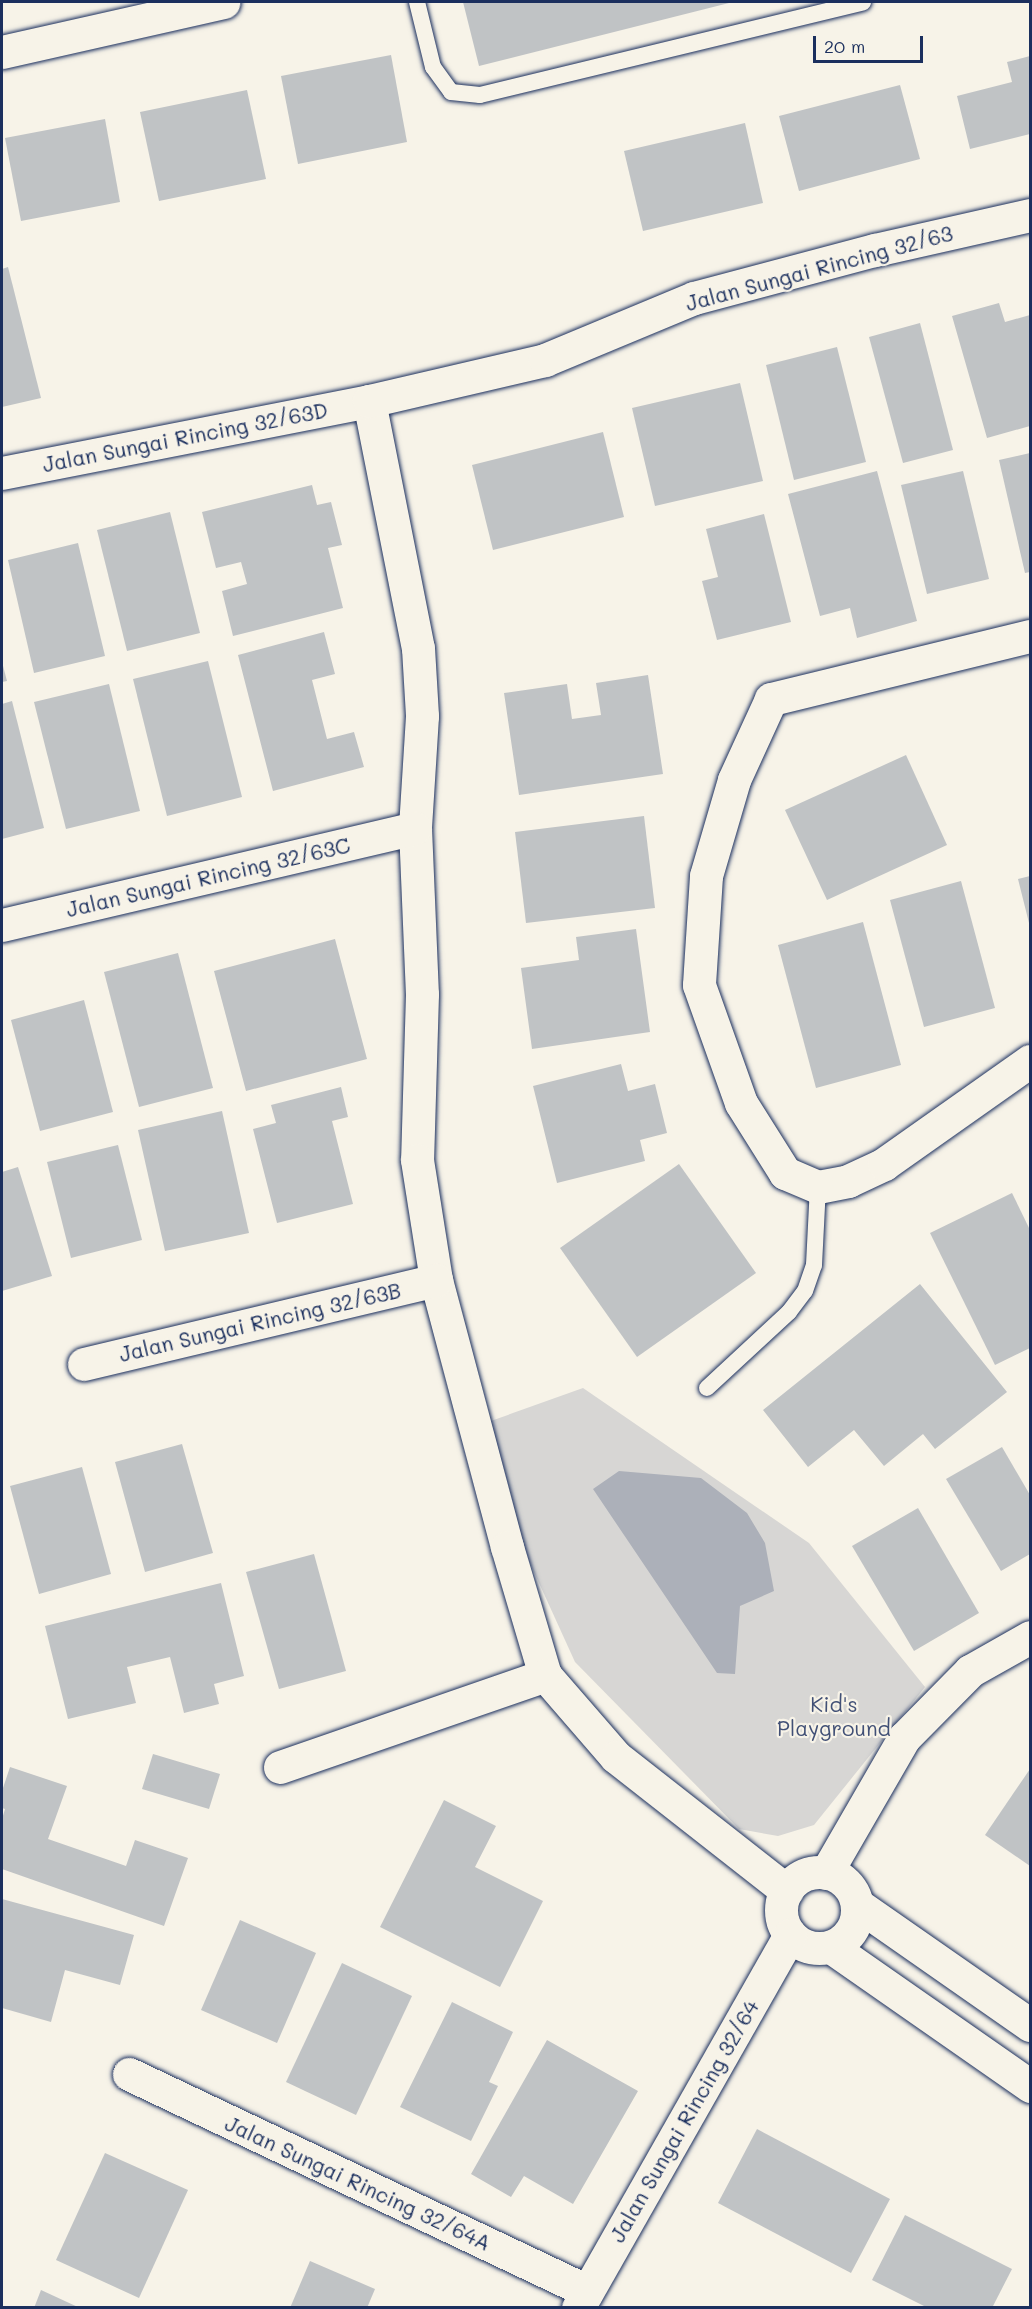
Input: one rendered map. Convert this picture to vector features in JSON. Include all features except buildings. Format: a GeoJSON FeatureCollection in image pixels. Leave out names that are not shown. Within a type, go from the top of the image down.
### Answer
{"type":"FeatureCollection","features":[{"type":"Feature","properties":{"kind":"street"},"geometry":{"type":"LineString","coordinates":[[2,52],[223,2]]}},
{"type":"Feature","properties":{"kind":"street","name":"Jalan Sungai Rincing 32/63"},"geometry":{"type":"LineString","coordinates":[[369,401],[545,360],[694,298],[875,250],[1030,215]]}},
{"type":"Feature","properties":{"kind":"street"},"geometry":{"type":"LineString","coordinates":[[369,401],[418,648],[422,716],[415,828],[422,994],[417,1160],[436,1280],[545,1675],[616,1757],[787,1891]]}},
{"type":"Feature","properties":{"kind":"street","name":"Jalan Sungai Rincing 32/63D"},"geometry":{"type":"LineString","coordinates":[[2,473],[369,401]]}},
{"type":"Feature","properties":{"kind":"street"},"geometry":{"type":"LineString","coordinates":[[1030,636],[771,699],[734,780],[706,876],[699,985],[741,1102],[785,1173],[818,1187],[848,1180],[884,1164],[1030,1061]]}},
{"type":"Feature","properties":{"kind":"street","name":"Jalan Sungai Rincing 32/63C"},"geometry":{"type":"LineString","coordinates":[[2,925],[415,828]]}},
{"type":"Feature","properties":{"kind":"street","name":"Jalan Sungai Rincing 32/63B"},"geometry":{"type":"LineString","coordinates":[[84,1364],[436,1280]]}},
{"type":"Feature","properties":{"kind":"street"},"geometry":{"type":"LineString","coordinates":[[826,1873],[904,1738],[970,1671],[1030,1637]]}},
{"type":"Feature","properties":{"kind":"street"},"geometry":{"type":"LineString","coordinates":[[280,1767],[545,1675]]}},
{"type":"Feature","properties":{"kind":"street"},"geometry":{"type":"LineString","coordinates":[[1030,2025],[858,1905],[847,1884],[826,1873],[804,1875],[787,1891],[782,1906],[783,1921],[790,1935],[809,1947],[831,1947],[1030,2086]]}},
{"type":"Feature","properties":{"kind":"street"},"geometry":{"type":"LineString","coordinates":[[831,1947],[851,1930],[858,1905]]}},
{"type":"Feature","properties":{"kind":"street","name":"Jalan Sungai Rincing 32/64"},"geometry":{"type":"LineString","coordinates":[[582,2299],[790,1935]]}},
{"type":"Feature","properties":{"kind":"street","name":"Jalan Sungai Rincing 32/64A"},"geometry":{"type":"LineString","coordinates":[[129,2074],[582,2299]]}},
{"type":"Feature","properties":{"kind":"lane"},"geometry":{"type":"LineString","coordinates":[[417,2],[433,67],[451,93],[480,95],[863,2]]}},
{"type":"Feature","properties":{"kind":"lane"},"geometry":{"type":"LineString","coordinates":[[707,1388],[789,1312],[805,1291],[814,1266],[818,1187]]}},
{"type":"Feature","properties":{"kind":"green space","name":"Kid's Playground"},"geometry":{"type":"Polygon","coordinates":[[[583,1388],[809,1543],[925,1687],[814,1825],[778,1836],[739,1829],[575,1662],[519,1539],[488,1422],[583,1388]]]}},
{"type":"Feature","properties":{"kind":"shaded area"},"geometry":{"type":"Polygon","coordinates":[[[619,1471],[701,1478],[747,1513],[765,1543],[774,1591],[740,1606],[735,1674],[717,1673],[593,1489],[619,1471]]]}}]}
